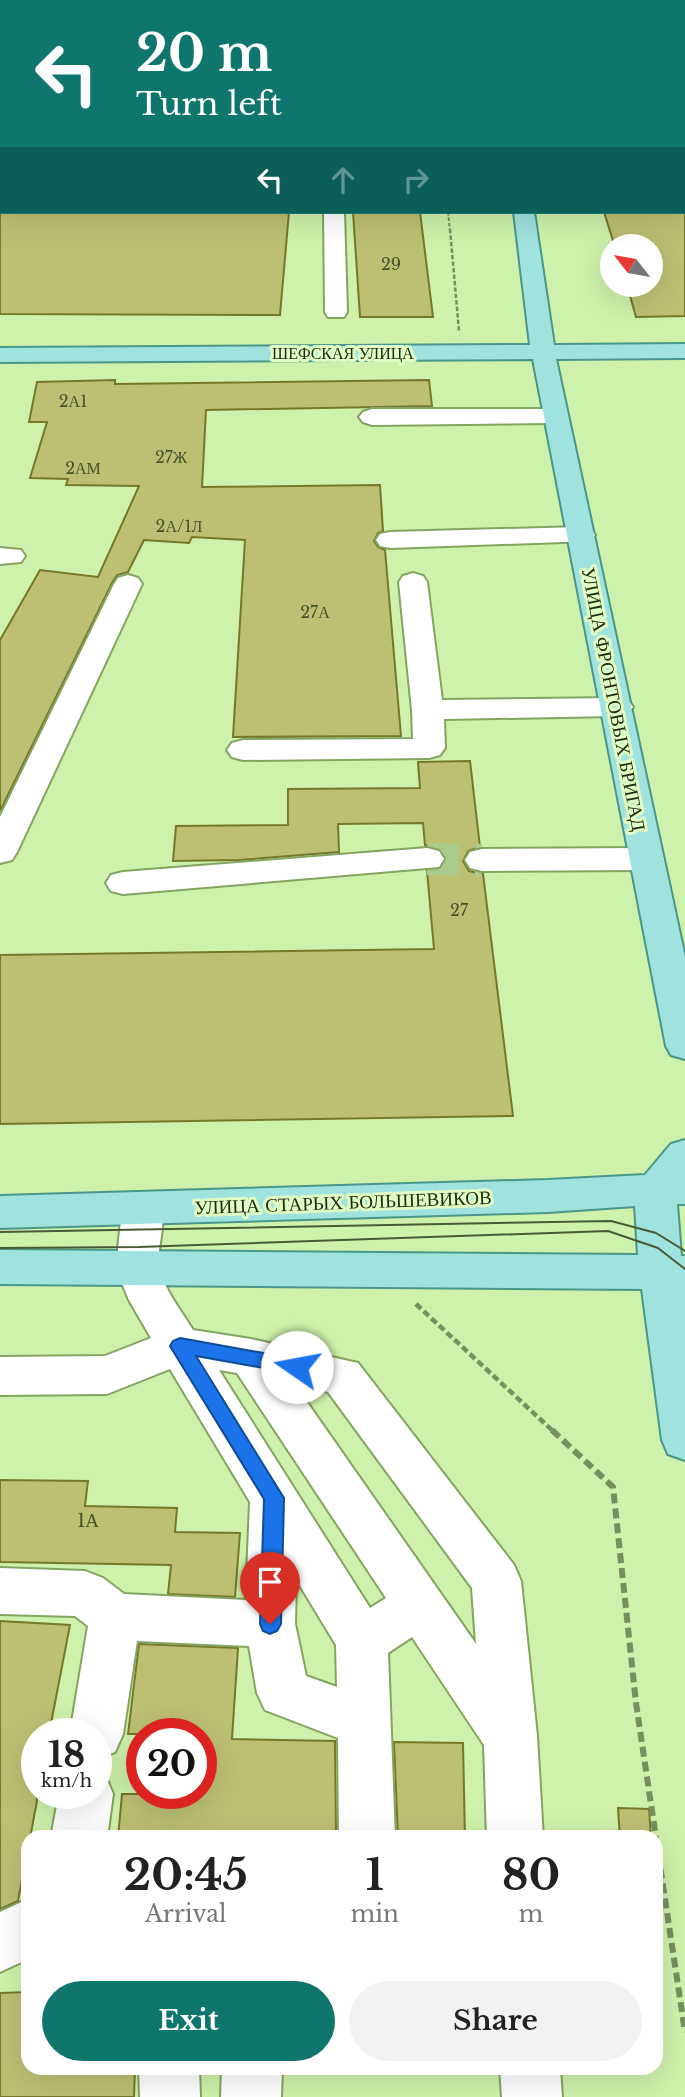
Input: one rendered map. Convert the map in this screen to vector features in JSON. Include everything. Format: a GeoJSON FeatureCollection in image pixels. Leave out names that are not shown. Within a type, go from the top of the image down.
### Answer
{"type":"FeatureCollection","features":[{"type":"Feature","properties":{"kind":"main road"},"geometry":{"type":"LineString","coordinates":[[524,214],[544,352]]}},
{"type":"Feature","properties":{"kind":"main road","name":"ШЕФСКАЯ УЛИЦА"},"geometry":{"type":"LineString","coordinates":[[0,355],[685,351]]}},
{"type":"Feature","properties":{"kind":"main road","name":"УЛИЦА ФРОНТОВЫХ БРИГАД"},"geometry":{"type":"LineString","coordinates":[[544,352],[685,1046]]}},
{"type":"Feature","properties":{"kind":"main road"},"geometry":{"type":"LineString","coordinates":[[685,1155],[656,1233],[673,1273],[685,1440]]}},
{"type":"Feature","properties":{"kind":"main road","name":"УЛИЦА СТАРЫХ БОЛЬШЕВИКОВ"},"geometry":{"type":"LineString","coordinates":[[0,1212],[143,1210],[671,1189]]}},
{"type":"Feature","properties":{"kind":"main road"},"geometry":{"type":"LineString","coordinates":[[0,1266],[138,1269],[555,1269],[673,1273]]}},
{"type":"Feature","properties":{"kind":"lane"},"geometry":{"type":"LineString","coordinates":[[334,214],[336,312]]}},
{"type":"Feature","properties":{"kind":"lane"},"geometry":{"type":"LineString","coordinates":[[372,417],[556,416]]}},
{"type":"Feature","properties":{"kind":"lane"},"geometry":{"type":"LineString","coordinates":[[390,540],[581,535]]}},
{"type":"Feature","properties":{"kind":"lane"},"geometry":{"type":"LineString","coordinates":[[243,750],[429,748],[428,710],[413,582]]}},
{"type":"Feature","properties":{"kind":"lane"},"geometry":{"type":"LineString","coordinates":[[0,852],[128,584]]}},
{"type":"Feature","properties":{"kind":"lane"},"geometry":{"type":"LineString","coordinates":[[428,710],[617,708]]}},
{"type":"Feature","properties":{"kind":"lane"},"geometry":{"type":"LineString","coordinates":[[123,883],[381,847],[426,859]]}},
{"type":"Feature","properties":{"kind":"lane"},"geometry":{"type":"LineString","coordinates":[[482,860],[647,859]]}},
{"type":"Feature","properties":{"kind":"lane"},"geometry":{"type":"LineString","coordinates":[[143,1210],[138,1269],[150,1300],[362,1641],[367,1830]]}},
{"type":"Feature","properties":{"kind":"lane"},"geometry":{"type":"LineString","coordinates":[[0,1376],[107,1375],[180,1346],[251,1357],[342,1376],[496,1581],[510,1738],[514,1830]]}},
{"type":"Feature","properties":{"kind":"lane"},"geometry":{"type":"LineString","coordinates":[[251,1357],[510,1738]]}},
{"type":"Feature","properties":{"kind":"lane"},"geometry":{"type":"LineString","coordinates":[[274,1498],[270,1624],[283,1693],[364,1722]]}},
{"type":"Feature","properties":{"kind":"lane"},"geometry":{"type":"LineString","coordinates":[[0,1591],[85,1594],[115,1617],[270,1624]]}},
{"type":"Feature","properties":{"kind":"lane"},"geometry":{"type":"LineString","coordinates":[[362,1641],[419,1605]]}},
{"type":"Feature","properties":{"kind":"lane"},"geometry":{"type":"LineString","coordinates":[[99,1718],[115,1617]]}},
{"type":"Feature","properties":{"kind":"lane"},"geometry":{"type":"LineString","coordinates":[[80,1830],[84,1809]]}},
{"type":"Feature","properties":{"kind":"lane"},"geometry":{"type":"LineString","coordinates":[[0,1943],[21,1932]]}},
{"type":"Feature","properties":{"kind":"lane"},"geometry":{"type":"LineString","coordinates":[[169,2075],[170,2097]]}},
{"type":"Feature","properties":{"kind":"lane"},"geometry":{"type":"LineString","coordinates":[[251,2097],[252,2075]]}},
{"type":"Feature","properties":{"kind":"lane"},"geometry":{"type":"LineString","coordinates":[[530,2075],[532,2097]]}},
{"type":"Feature","properties":{"kind":"path"},"geometry":{"type":"LineString","coordinates":[[448,214],[460,338]]}},
{"type":"Feature","properties":{"kind":"path"},"geometry":{"type":"LineString","coordinates":[[410,1299],[613,1487],[636,1703],[655,1830]]}},
{"type":"Feature","properties":{"kind":"path"},"geometry":{"type":"LineString","coordinates":[[663,1885],[685,2032]]}},
{"type":"Feature","properties":{"kind":"building"},"geometry":{"type":"Polygon","coordinates":[[[0,214],[289,214],[280,315],[0,314],[0,214]]]}},
{"type":"Feature","properties":{"kind":"building"},"geometry":{"type":"Polygon","coordinates":[[[353,214],[420,214],[433,317],[360,317],[353,214]]]}},
{"type":"Feature","properties":{"kind":"building"},"geometry":{"type":"Polygon","coordinates":[[[605,214],[685,214],[685,316],[636,317],[631,298],[663,298],[663,234],[611,234],[605,214]]]}},
{"type":"Feature","properties":{"kind":"building"},"geometry":{"type":"Polygon","coordinates":[[[115,380],[115,384],[429,380],[432,406],[206,410],[202,487],[380,485],[383,531],[378,533],[374,541],[378,547],[385,550],[401,736],[233,737],[245,540],[192,537],[189,543],[144,540],[128,572],[117,575],[112,583],[0,811],[0,640],[40,570],[98,577],[139,486],[66,485],[68,479],[30,478],[47,422],[29,422],[37,382],[115,380]]]}},
{"type":"Feature","properties":{"kind":"building"},"geometry":{"type":"Polygon","coordinates":[[[470,761],[480,847],[468,851],[463,861],[469,871],[483,874],[513,1116],[0,1124],[0,955],[434,949],[427,871],[441,868],[446,858],[440,848],[425,845],[423,823],[338,824],[339,852],[239,860],[173,861],[176,826],[288,825],[288,789],[420,788],[418,762],[470,761]]]}},
{"type":"Feature","properties":{"kind":"building"},"geometry":{"type":"Polygon","coordinates":[[[0,1480],[88,1481],[85,1506],[177,1508],[175,1532],[240,1533],[235,1597],[168,1594],[171,1565],[0,1562],[0,1480]]]}},
{"type":"Feature","properties":{"kind":"building"},"geometry":{"type":"Polygon","coordinates":[[[0,1621],[70,1625],[52,1718],[21,1718],[21,1809],[35,1809],[31,1830],[21,1830],[21,1885],[18,1901],[0,1909],[0,1621]]]}},
{"type":"Feature","properties":{"kind":"building"},"geometry":{"type":"Polygon","coordinates":[[[139,1644],[238,1648],[232,1739],[335,1741],[336,1830],[119,1830],[122,1794],[126,1794],[126,1809],[217,1809],[217,1718],[130,1718],[139,1644]]]}},
{"type":"Feature","properties":{"kind":"building"},"geometry":{"type":"Polygon","coordinates":[[[394,1742],[463,1743],[465,1830],[398,1830],[394,1742]]]}},
{"type":"Feature","properties":{"kind":"building"},"geometry":{"type":"Polygon","coordinates":[[[618,1808],[649,1809],[650,1830],[619,1830],[618,1808]]]}},
{"type":"Feature","properties":{"kind":"building"},"geometry":{"type":"Polygon","coordinates":[[[21,1992],[21,2075],[135,2075],[134,2097],[0,2097],[0,1993],[21,1992]]]}},
{"type":"Feature","properties":{"kind":"tunnel"},"geometry":{"type":"LineString","coordinates":[[427,859],[482,860]]}},
{"type":"Feature","properties":{"kind":"tram line"},"geometry":{"type":"LineString","coordinates":[[0,1232],[611,1221],[656,1233],[685,1251]]}},
{"type":"Feature","properties":{"kind":"tram line"},"geometry":{"type":"LineString","coordinates":[[0,1248],[139,1247],[608,1231],[658,1248],[685,1269]]}},
{"type":"Feature","properties":{"kind":"route"},"geometry":{"type":"LineString","coordinates":[[270,1624],[274,1498],[180,1346],[297,1367]]}}]}
